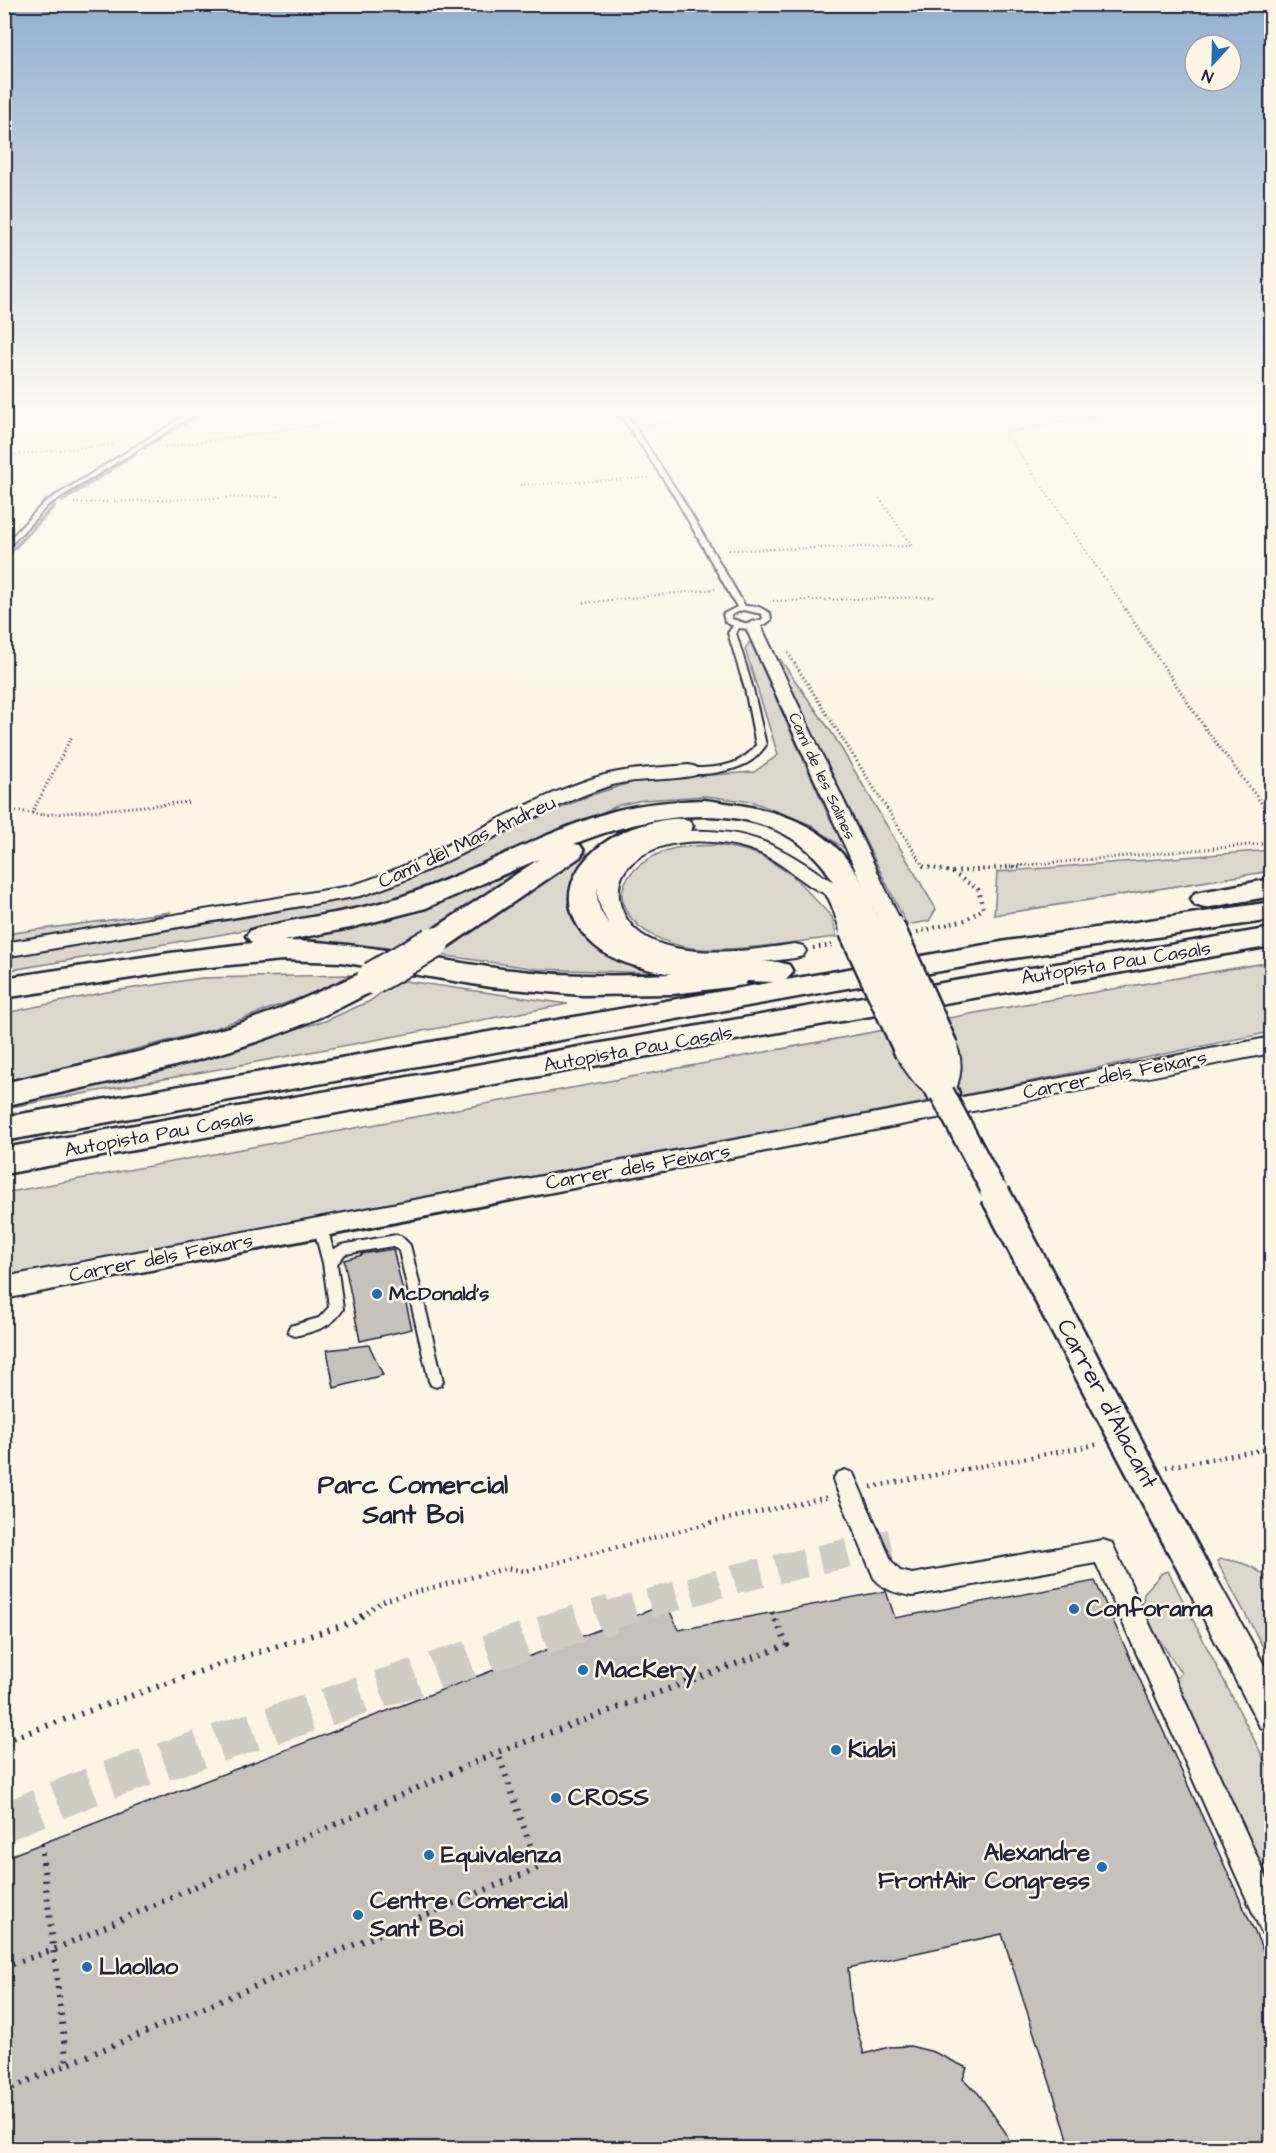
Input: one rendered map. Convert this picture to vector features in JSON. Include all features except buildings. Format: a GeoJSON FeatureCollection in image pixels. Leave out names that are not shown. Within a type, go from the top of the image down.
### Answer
{"type":"FeatureCollection","features":[{"type":"Feature","properties":{"kind":"highway"},"geometry":{"type":"LineString","coordinates":[[4,980],[270,934],[400,908],[487,874],[568,834],[646,812],[685,808],[740,812],[768,817],[803,833],[835,862],[870,929],[942,1093]]}},
{"type":"Feature","properties":{"kind":"highway"},"geometry":{"type":"LineString","coordinates":[[4,1095],[242,1034],[303,1012],[373,978],[433,955],[588,838],[646,812]]}},
{"type":"Feature","properties":{"kind":"highway"},"geometry":{"type":"LineString","coordinates":[[835,891],[827,878],[801,852],[769,835],[743,828],[695,825],[650,831],[610,850],[589,873],[582,895],[592,926],[620,948],[662,964],[695,970],[787,961],[1272,887]]}},
{"type":"Feature","properties":{"kind":"highway","name":"Autopista Pau Casals"},"geometry":{"type":"LineString","coordinates":[[4,1129],[1007,950],[1272,911]]}},
{"type":"Feature","properties":{"kind":"highway","name":"Autopista Pau Casals"},"geometry":{"type":"LineString","coordinates":[[4,1161],[1027,977],[1272,937]]}},
{"type":"Feature","properties":{"kind":"highway"},"geometry":{"type":"LineString","coordinates":[[4,988],[151,965],[272,950],[433,955],[500,978],[592,987],[671,986],[787,961]]}},
{"type":"Feature","properties":{"kind":"highway"},"geometry":{"type":"LineString","coordinates":[[4,1004],[230,966],[310,964],[433,955]]}},
{"type":"Feature","properties":{"kind":"highway"},"geometry":{"type":"LineString","coordinates":[[4,1175],[115,1153],[260,1116]]}},
{"type":"Feature","properties":{"kind":"street","name":"Camí de les Salines"},"geometry":{"type":"LineString","coordinates":[[749,629],[870,929]]}},
{"type":"Feature","properties":{"kind":"street","name":"Camí del Mas Andreu"},"geometry":{"type":"LineString","coordinates":[[4,950],[353,892],[392,880],[558,799],[601,782],[631,775],[689,771]]}},
{"type":"Feature","properties":{"kind":"street"},"geometry":{"type":"LineString","coordinates":[[835,891],[870,929]]}},
{"type":"Feature","properties":{"kind":"street","name":"Carrer dels Feixars"},"geometry":{"type":"LineString","coordinates":[[4,1288],[1272,1046]]}},
{"type":"Feature","properties":{"kind":"street","name":"Carrer d'Alacant"},"geometry":{"type":"LineString","coordinates":[[942,1093],[1272,1715]]}},
{"type":"Feature","properties":{"kind":"street"},"geometry":{"type":"LineString","coordinates":[[848,1486],[883,1570],[893,1581],[912,1585],[1103,1551],[1272,1923]]}},
{"type":"Feature","properties":{"kind":"lane"},"geometry":{"type":"LineString","coordinates":[[4,549],[41,509]]}},
{"type":"Feature","properties":{"kind":"lane"},"geometry":{"type":"LineString","coordinates":[[685,509],[740,605]]}},
{"type":"Feature","properties":{"kind":"lane"},"geometry":{"type":"LineString","coordinates":[[740,605],[756,609],[768,616],[764,623],[749,629],[726,617],[730,611],[740,605]]}},
{"type":"Feature","properties":{"kind":"lane","name":"Camí del Mas Andreu"},"geometry":{"type":"LineString","coordinates":[[689,771],[729,767],[747,761],[761,746],[749,689],[732,633],[749,629]]}},
{"type":"Feature","properties":{"kind":"lane"},"geometry":{"type":"LineString","coordinates":[[295,1330],[323,1323],[336,1309],[330,1263],[320,1226]]}},
{"type":"Feature","properties":{"kind":"lane"},"geometry":{"type":"LineString","coordinates":[[330,1263],[341,1250],[396,1240],[405,1248],[436,1381]]}},
{"type":"Feature","properties":{"kind":"path"},"geometry":{"type":"LineString","coordinates":[[709,550],[912,546],[888,509]]}},
{"type":"Feature","properties":{"kind":"path"},"geometry":{"type":"LineString","coordinates":[[1060,509],[1205,728],[1272,817]]}},
{"type":"Feature","properties":{"kind":"path"},"geometry":{"type":"LineString","coordinates":[[583,603],[730,587]]}},
{"type":"Feature","properties":{"kind":"path"},"geometry":{"type":"LineString","coordinates":[[740,605],[935,597]]}},
{"type":"Feature","properties":{"kind":"path"},"geometry":{"type":"LineString","coordinates":[[749,629],[777,638],[781,642],[924,867],[951,872],[1272,843]]}},
{"type":"Feature","properties":{"kind":"path"},"geometry":{"type":"LineString","coordinates":[[32,813],[72,736]]}},
{"type":"Feature","properties":{"kind":"path"},"geometry":{"type":"LineString","coordinates":[[4,812],[19,811],[42,815],[191,802]]}},
{"type":"Feature","properties":{"kind":"path"},"geometry":{"type":"LineString","coordinates":[[4,1740],[221,1664],[354,1622],[382,1601],[507,1568],[529,1570],[848,1486],[1102,1443]]}},
{"type":"Feature","properties":{"kind":"path"},"geometry":{"type":"LineString","coordinates":[[1160,1456],[1166,1467],[1272,1448]]}},
{"type":"Feature","properties":{"kind":"path"},"geometry":{"type":"LineString","coordinates":[[4,1967],[54,1950],[498,1752],[787,1646],[772,1612]]}},
{"type":"Feature","properties":{"kind":"path"},"geometry":{"type":"LineString","coordinates":[[4,2091],[538,1869],[498,1752]]}},
{"type":"Feature","properties":{"kind":"path"},"geometry":{"type":"LineString","coordinates":[[41,1844],[67,2065]]}},
{"type":"Feature","properties":{"kind":"shaded area"},"geometry":{"type":"Polygon","coordinates":[[[750,641],[829,817],[848,851],[811,825],[753,802],[705,796],[643,800],[619,805],[508,854],[383,902],[224,934],[5,971],[5,956],[249,917],[372,893],[407,880],[513,828],[592,795],[639,780],[754,772],[778,755],[745,649],[750,641]]]}},
{"type":"Feature","properties":{"kind":"shaded area"},"geometry":{"type":"Polygon","coordinates":[[[780,659],[834,736],[936,909],[929,921],[907,925],[776,661],[780,659]]]}},
{"type":"Feature","properties":{"kind":"shaded area"},"geometry":{"type":"Polygon","coordinates":[[[717,845],[762,856],[792,875],[832,917],[837,937],[736,949],[697,949],[662,940],[645,931],[632,920],[624,907],[622,894],[626,880],[638,867],[658,854],[672,849],[717,845]]]}},
{"type":"Feature","properties":{"kind":"shaded area"},"geometry":{"type":"Polygon","coordinates":[[[1271,850],[1271,871],[994,915],[997,872],[1271,850]]]}},
{"type":"Feature","properties":{"kind":"shaded area"},"geometry":{"type":"Polygon","coordinates":[[[587,853],[572,887],[571,910],[579,929],[606,955],[656,973],[537,969],[440,955],[564,866],[587,853]]]}},
{"type":"Feature","properties":{"kind":"shaded area"},"geometry":{"type":"Polygon","coordinates":[[[530,866],[398,949],[309,940],[275,940],[378,921],[430,906],[530,866]]]}},
{"type":"Feature","properties":{"kind":"shaded area"},"geometry":{"type":"Polygon","coordinates":[[[171,912],[126,923],[5,943],[5,934],[171,912]]]}},
{"type":"Feature","properties":{"kind":"shaded area"},"geometry":{"type":"Polygon","coordinates":[[[1271,962],[1271,1032],[995,1089],[5,1276],[4,1193],[1008,1007],[1271,962]]]}},
{"type":"Feature","properties":{"kind":"shaded area"},"geometry":{"type":"Polygon","coordinates":[[[352,975],[314,993],[213,1029],[5,1083],[5,1013],[107,992],[202,978],[352,975]]]}},
{"type":"Feature","properties":{"kind":"shaded area"},"geometry":{"type":"Polygon","coordinates":[[[398,980],[568,1004],[5,1108],[5,1104],[325,1021],[370,1001],[398,980]]]}},
{"type":"Feature","properties":{"kind":"shaded area"},"geometry":{"type":"Polygon","coordinates":[[[1221,1559],[1248,1565],[1271,1581],[1271,1662],[1217,1561],[1221,1559]]]}},
{"type":"Feature","properties":{"kind":"shaded area"},"geometry":{"type":"Polygon","coordinates":[[[1168,1571],[1271,1773],[1271,1889],[1173,1682],[1181,1673],[1142,1613],[1144,1593],[1162,1573],[1168,1571]]]}},
{"type":"Feature","properties":{"kind":"waterway"},"geometry":{"type":"LineString","coordinates":[[4,559],[51,509]]}},
{"type":"Feature","properties":{"kind":"tunnel"},"geometry":{"type":"LineString","coordinates":[[607,1616],[738,1578],[905,1540]]}},
{"type":"Feature","properties":{"kind":"tunnel"},"geometry":{"type":"LineString","coordinates":[[4,1822],[102,1782],[612,1614]]}},
{"type":"Feature","properties":{"kind":"place","name":"McDonald's"},"geometry":{"type":"Point","coordinates":[377,1294]}},
{"type":"Feature","properties":{"kind":"place","name":"Conforama"},"geometry":{"type":"Point","coordinates":[1074,1609]}},
{"type":"Feature","properties":{"kind":"place","name":"MacKery"},"geometry":{"type":"Point","coordinates":[583,1670]}},
{"type":"Feature","properties":{"kind":"place","name":"Kiabi"},"geometry":{"type":"Point","coordinates":[836,1750]}},
{"type":"Feature","properties":{"kind":"place","name":"CROSS"},"geometry":{"type":"Point","coordinates":[556,1798]}},
{"type":"Feature","properties":{"kind":"place","name":"Equivalenza"},"geometry":{"type":"Point","coordinates":[429,1855]}},
{"type":"Feature","properties":{"kind":"place","name":"Alexandre FrontAir Congress"},"geometry":{"type":"Point","coordinates":[1102,1867]}},
{"type":"Feature","properties":{"kind":"place","name":"Centre Comercial Sant Boi"},"geometry":{"type":"Point","coordinates":[358,1915]}},
{"type":"Feature","properties":{"kind":"place","name":"Llaollao"},"geometry":{"type":"Point","coordinates":[87,1967]}},
{"type":"Feature","properties":{"kind":"district","name":"Parc Comercial Sant Boi"},"geometry":{"type":"Point","coordinates":[413,1500]}}]}
